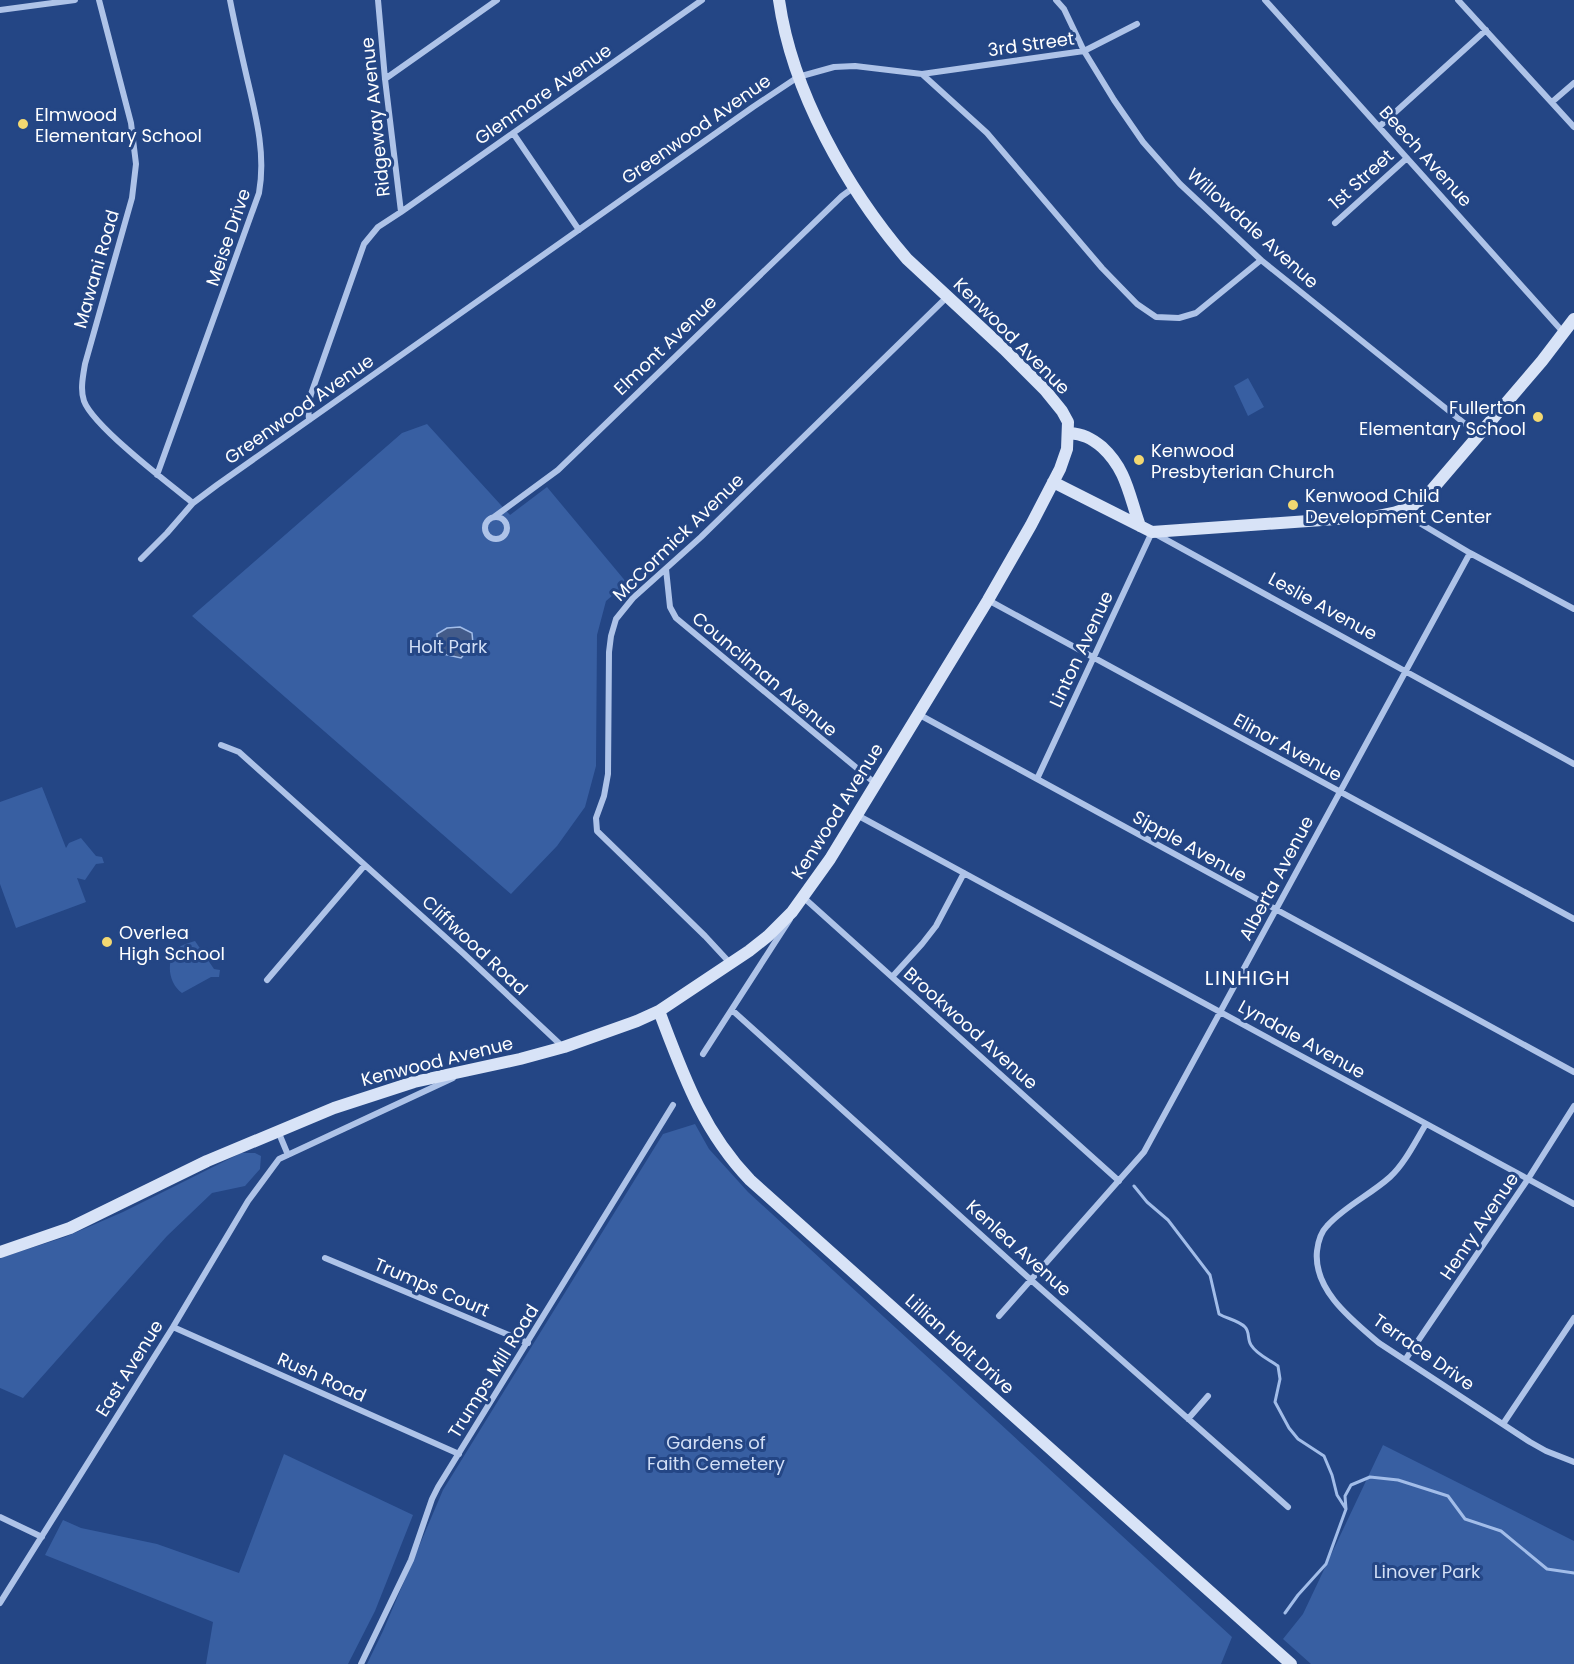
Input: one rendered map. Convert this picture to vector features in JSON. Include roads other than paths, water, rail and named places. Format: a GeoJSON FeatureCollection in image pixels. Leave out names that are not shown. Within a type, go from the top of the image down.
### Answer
{"type":"FeatureCollection","features":[{"type":"Feature","properties":{"kind":"main road","name":"Kenwood Avenue"},"geometry":{"type":"LineString","coordinates":[[0,1252],[70,1228],[207,1161],[278,1131],[390,1089],[564,1047],[610,1032],[659,1011],[768,936],[792,912],[830,859],[988,600],[1031,525],[1065,455],[1069,433],[1066,417],[1045,390],[907,260],[853,188],[798,77],[785,37],[778,0]]}},
{"type":"Feature","properties":{"kind":"main road"},"geometry":{"type":"LineString","coordinates":[[1152,532],[1378,516],[1401,512],[1413,507],[1422,500],[1479,435],[1542,361],[1574,319]]}},
{"type":"Feature","properties":{"kind":"main road"},"geometry":{"type":"LineString","coordinates":[[1069,433],[1085,435],[1112,457],[1127,483],[1140,526]]}},
{"type":"Feature","properties":{"kind":"main road","name":"Leslie Avenue"},"geometry":{"type":"LineString","coordinates":[[1053,482],[1152,532]]}},
{"type":"Feature","properties":{"kind":"main road","name":"Lillian Holt Drive"},"geometry":{"type":"LineString","coordinates":[[659,1011],[690,1091],[705,1121],[721,1147],[750,1180],[1291,1664]]}},
{"type":"Feature","properties":{"kind":"street"},"geometry":{"type":"LineString","coordinates":[[0,10],[75,0]]}},
{"type":"Feature","properties":{"kind":"street","name":"Mawani Road"},"geometry":{"type":"LineString","coordinates":[[99,0],[131,123],[136,164],[132,198],[85,364],[82,379],[83,396],[88,409],[100,423],[157,475],[193,503]]}},
{"type":"Feature","properties":{"kind":"street","name":"Meise Drive"},"geometry":{"type":"LineString","coordinates":[[157,475],[232,274],[261,187],[261,150],[230,0]]}},
{"type":"Feature","properties":{"kind":"street","name":"Ridgeway Avenue"},"geometry":{"type":"LineString","coordinates":[[309,420],[308,406],[311,394],[364,244],[378,227],[401,212],[378,0]]}},
{"type":"Feature","properties":{"kind":"street"},"geometry":{"type":"LineString","coordinates":[[385,79],[498,0]]}},
{"type":"Feature","properties":{"kind":"street","name":"Glenmore Avenue"},"geometry":{"type":"LineString","coordinates":[[401,212],[702,0]]}},
{"type":"Feature","properties":{"kind":"street","name":"Willowdale Avenue"},"geometry":{"type":"LineString","coordinates":[[1056,0],[1068,17],[1084,51],[1114,100],[1153,154],[1198,203],[1261,260],[1479,435]]}},
{"type":"Feature","properties":{"kind":"street","name":"Beech Avenue"},"geometry":{"type":"LineString","coordinates":[[1265,0],[1563,332]]}},
{"type":"Feature","properties":{"kind":"street"},"geometry":{"type":"LineString","coordinates":[[1458,0],[1574,127]]}},
{"type":"Feature","properties":{"kind":"street","name":"3rd Street"},"geometry":{"type":"LineString","coordinates":[[922,75],[1084,51],[1137,24]]}},
{"type":"Feature","properties":{"kind":"street"},"geometry":{"type":"LineString","coordinates":[[1380,126],[1486,30]]}},
{"type":"Feature","properties":{"kind":"street","name":"Greenwood Avenue"},"geometry":{"type":"LineString","coordinates":[[141,559],[193,503],[798,77],[823,69],[846,66],[922,75]]}},
{"type":"Feature","properties":{"kind":"street"},"geometry":{"type":"LineString","coordinates":[[922,75],[987,133],[1102,268],[1145,311],[1156,317],[1168,319],[1196,314],[1261,260]]}},
{"type":"Feature","properties":{"kind":"street"},"geometry":{"type":"LineString","coordinates":[[1552,102],[1574,83]]}},
{"type":"Feature","properties":{"kind":"street"},"geometry":{"type":"LineString","coordinates":[[513,133],[579,230]]}},
{"type":"Feature","properties":{"kind":"street","name":"1st Street"},"geometry":{"type":"LineString","coordinates":[[1335,223],[1407,158]]}},
{"type":"Feature","properties":{"kind":"street","name":"Elmont Avenue"},"geometry":{"type":"LineString","coordinates":[[494,517],[558,470],[781,253],[853,188]]}},
{"type":"Feature","properties":{"kind":"street","name":"McCormick Avenue"},"geometry":{"type":"LineString","coordinates":[[730,963],[597,831],[596,818],[604,796],[608,774],[609,652],[615,619],[633,598],[701,537],[948,297]]}},
{"type":"Feature","properties":{"kind":"street"},"geometry":{"type":"LineString","coordinates":[[1401,512],[1470,553],[1574,609]]}},
{"type":"Feature","properties":{"kind":"street","name":"Linton Avenue"},"geometry":{"type":"LineString","coordinates":[[1037,779],[1152,532]]}},
{"type":"Feature","properties":{"kind":"street","name":"Leslie Avenue"},"geometry":{"type":"LineString","coordinates":[[1152,532],[1574,764]]}},
{"type":"Feature","properties":{"kind":"street","name":"Alberta Avenue"},"geometry":{"type":"LineString","coordinates":[[999,1316],[1144,1152],[1470,553]]}},
{"type":"Feature","properties":{"kind":"street","name":"Councilman Avenue"},"geometry":{"type":"LineString","coordinates":[[666,568],[670,607],[676,618],[876,784]]}},
{"type":"Feature","properties":{"kind":"street","name":"Elinor Avenue"},"geometry":{"type":"LineString","coordinates":[[988,600],[1574,919]]}},
{"type":"Feature","properties":{"kind":"street","name":"Sipple Avenue"},"geometry":{"type":"LineString","coordinates":[[918,714],[1574,1072]]}},
{"type":"Feature","properties":{"kind":"street","name":"Cliffwood Road"},"geometry":{"type":"LineString","coordinates":[[221,745],[239,752],[564,1047]]}},
{"type":"Feature","properties":{"kind":"street","name":"Lyndale Avenue"},"geometry":{"type":"LineString","coordinates":[[857,815],[1574,1204]]}},
{"type":"Feature","properties":{"kind":"street"},"geometry":{"type":"LineString","coordinates":[[267,980],[365,865]]}},
{"type":"Feature","properties":{"kind":"street"},"geometry":{"type":"LineString","coordinates":[[892,977],[936,926],[964,873]]}},
{"type":"Feature","properties":{"kind":"street","name":"Brookwood Avenue"},"geometry":{"type":"LineString","coordinates":[[803,897],[1119,1181]]}},
{"type":"Feature","properties":{"kind":"street"},"geometry":{"type":"LineString","coordinates":[[703,1054],[787,926],[792,912]]}},
{"type":"Feature","properties":{"kind":"street","name":"Kenlea Avenue"},"geometry":{"type":"LineString","coordinates":[[732,1010],[1031,1280],[1288,1507]]}},
{"type":"Feature","properties":{"kind":"street","name":"East Avenue"},"geometry":{"type":"LineString","coordinates":[[0,1603],[173,1327],[248,1201],[279,1159],[316,1144],[346,1127],[455,1078],[485,1067]]}},
{"type":"Feature","properties":{"kind":"street","name":"Trumps Mill Road"},"geometry":{"type":"LineString","coordinates":[[361,1664],[411,1560],[432,1499],[673,1105]]}},
{"type":"Feature","properties":{"kind":"street","name":"Henry Avenue"},"geometry":{"type":"LineString","coordinates":[[1405,1360],[1528,1179],[1574,1106]]}},
{"type":"Feature","properties":{"kind":"street","name":"Terrace Drive"},"geometry":{"type":"LineString","coordinates":[[1426,1124],[1406,1157],[1390,1176],[1325,1228],[1316,1264],[1322,1281],[1341,1307],[1364,1330],[1405,1360],[1546,1451],[1574,1462]]}},
{"type":"Feature","properties":{"kind":"street"},"geometry":{"type":"LineString","coordinates":[[278,1131],[288,1155]]}},
{"type":"Feature","properties":{"kind":"street","name":"Trumps Court"},"geometry":{"type":"LineString","coordinates":[[325,1258],[528,1343]]}},
{"type":"Feature","properties":{"kind":"street"},"geometry":{"type":"LineString","coordinates":[[1503,1424],[1574,1318]]}},
{"type":"Feature","properties":{"kind":"street","name":"Rush Road"},"geometry":{"type":"LineString","coordinates":[[173,1327],[459,1454]]}},
{"type":"Feature","properties":{"kind":"street"},"geometry":{"type":"LineString","coordinates":[[1188,1419],[1208,1396]]}},
{"type":"Feature","properties":{"kind":"street"},"geometry":{"type":"LineString","coordinates":[[0,1517],[42,1537]]}},
{"type":"Feature","properties":{"kind":"waterway"},"geometry":{"type":"LineString","coordinates":[[1134,1186],[1147,1202],[1168,1220],[1210,1275],[1219,1314],[1245,1327],[1254,1348],[1278,1366],[1280,1379],[1275,1402],[1289,1428],[1298,1439],[1324,1456],[1337,1495],[1346,1509]]}},
{"type":"Feature","properties":{"kind":"waterway"},"geometry":{"type":"LineString","coordinates":[[1285,1613],[1326,1564],[1346,1509],[1345,1496],[1351,1485],[1370,1477],[1398,1480],[1448,1496],[1465,1519],[1501,1531],[1547,1569],[1574,1573]]}},
{"type":"Feature","properties":{"kind":"place","name":"Elmwood Elementary School"},"geometry":{"type":"Point","coordinates":[23,124]}},
{"type":"Feature","properties":{"kind":"place","name":"Fullerton Elementary School"},"geometry":{"type":"Point","coordinates":[1538,417]}},
{"type":"Feature","properties":{"kind":"place","name":"Kenwood Presbyterian Church"},"geometry":{"type":"Point","coordinates":[1139,460]}},
{"type":"Feature","properties":{"kind":"place","name":"Kenwood Child Development Center"},"geometry":{"type":"Point","coordinates":[1293,505]}},
{"type":"Feature","properties":{"kind":"place","name":"Overlea High School"},"geometry":{"type":"Point","coordinates":[107,942]}},
{"type":"Feature","properties":{"kind":"district","name":"LINHIGH"},"geometry":{"type":"Point","coordinates":[1248,978]}},
{"type":"Feature","properties":{"kind":"park label","name":"Holt Park"},"geometry":{"type":"Point","coordinates":[448,646]}},
{"type":"Feature","properties":{"kind":"park label","name":"Gardens of Faith Cemetery"},"geometry":{"type":"Point","coordinates":[716,1452]}},
{"type":"Feature","properties":{"kind":"park label","name":"Linover Park"},"geometry":{"type":"Point","coordinates":[1427,1571]}}]}
